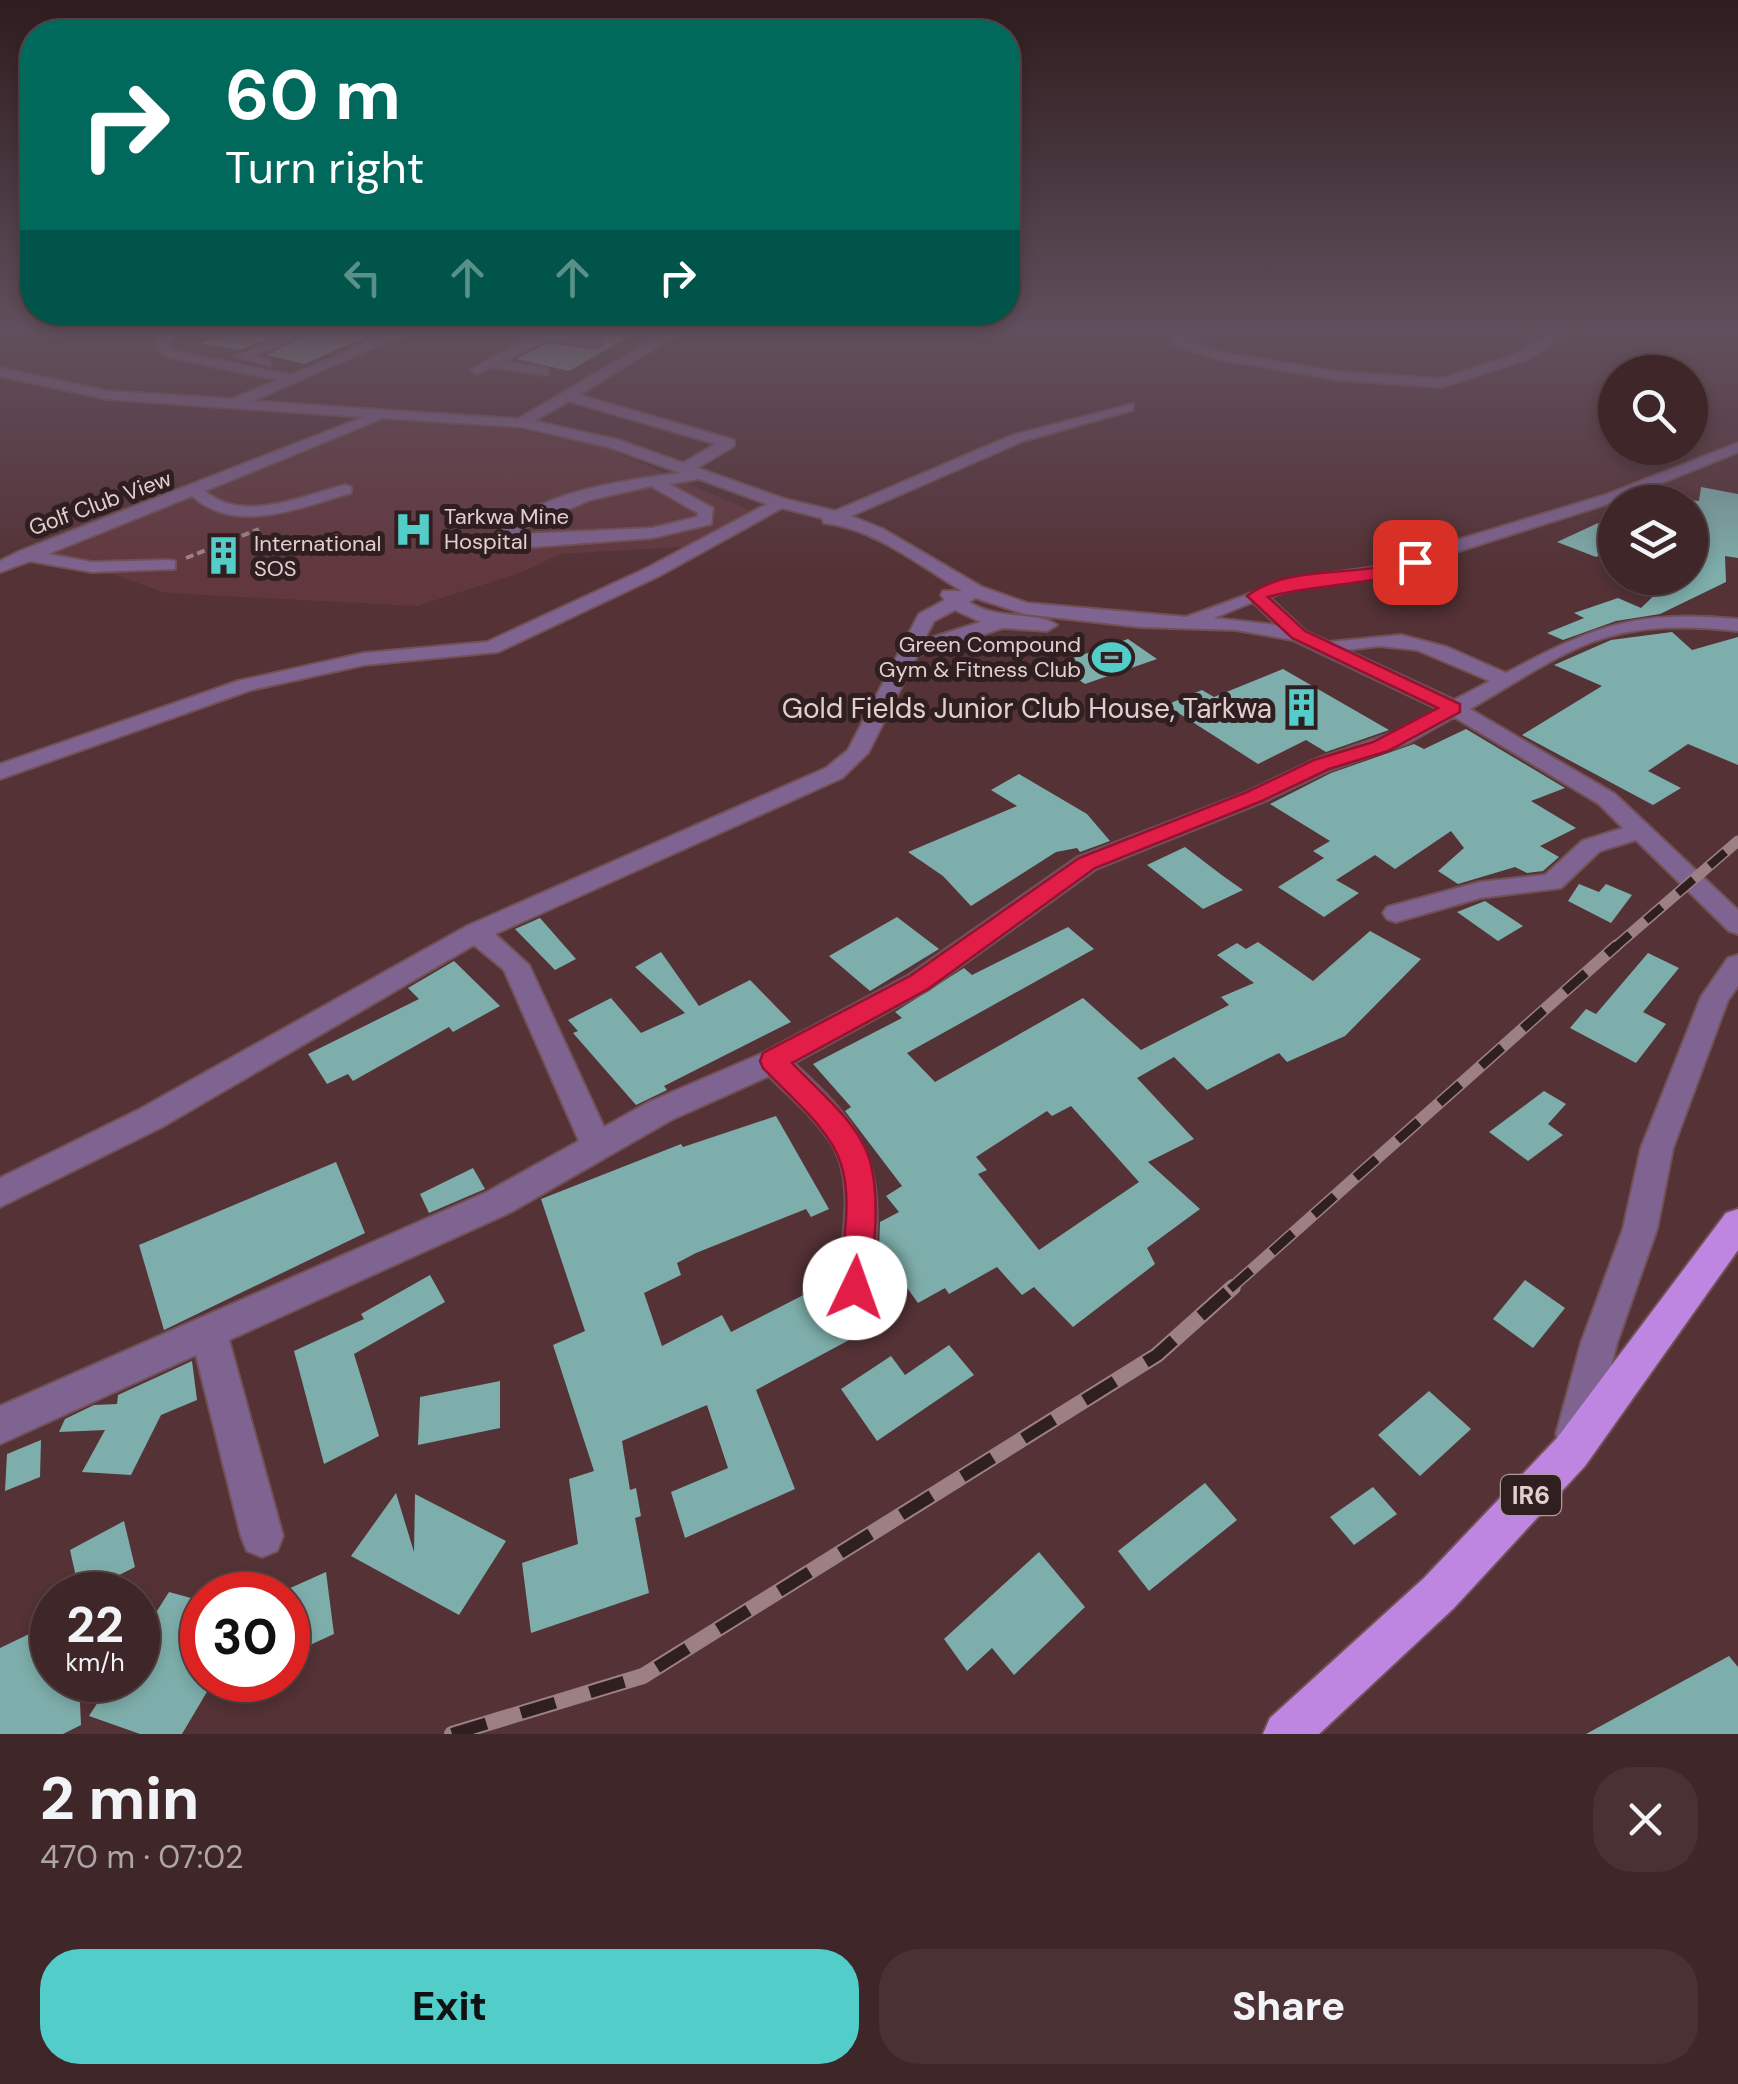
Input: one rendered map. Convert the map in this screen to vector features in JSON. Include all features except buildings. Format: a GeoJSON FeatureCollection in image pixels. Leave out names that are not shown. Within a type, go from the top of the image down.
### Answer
{"type":"FeatureCollection","features":[{"type":"Feature","properties":{"kind":"main road","name":"IR6"},"geometry":{"type":"LineString","coordinates":[[1286,1734],[1439,1593],[1570,1452],[1738,1223]]}},
{"type":"Feature","properties":{"kind":"street"},"geometry":{"type":"LineString","coordinates":[[322,410],[522,423],[612,443],[790,506],[836,516],[974,591],[1024,608],[1140,621],[1236,624],[1298,634],[1454,708],[1608,798],[1738,925]]}},
{"type":"Feature","properties":{"kind":"street"},"geometry":{"type":"LineString","coordinates":[[522,423],[544,410]]}},
{"type":"Feature","properties":{"kind":"street"},"geometry":{"type":"LineString","coordinates":[[616,410],[729,443],[685,468]]}},
{"type":"Feature","properties":{"kind":"street"},"geometry":{"type":"LineString","coordinates":[[816,524],[1007,442],[1118,410]]}},
{"type":"Feature","properties":{"kind":"street","name":"Golf Club View"},"geometry":{"type":"LineString","coordinates":[[0,567],[197,492],[384,414]]}},
{"type":"Feature","properties":{"kind":"street"},"geometry":{"type":"LineString","coordinates":[[1184,623],[1298,582],[1396,570],[1434,554],[1611,498],[1738,447]]}},
{"type":"Feature","properties":{"kind":"street"},"geometry":{"type":"LineString","coordinates":[[653,481],[706,511],[705,520],[652,533],[532,542],[514,538],[511,532],[562,501],[589,491],[653,481],[704,474]]}},
{"type":"Feature","properties":{"kind":"street"},"geometry":{"type":"LineString","coordinates":[[197,492],[214,506],[258,510],[345,490]]}},
{"type":"Feature","properties":{"kind":"street"},"geometry":{"type":"LineString","coordinates":[[790,506],[816,524],[902,554],[954,601],[1006,622],[1036,626],[1140,621]]}},
{"type":"Feature","properties":{"kind":"street"},"geometry":{"type":"LineString","coordinates":[[0,772],[245,685],[364,660],[490,648],[790,506]]}},
{"type":"Feature","properties":{"kind":"street"},"geometry":{"type":"LineString","coordinates":[[26,555],[92,567],[169,564]]}},
{"type":"Feature","properties":{"kind":"street"},"geometry":{"type":"LineString","coordinates":[[0,1193],[152,1118],[476,932],[834,773],[856,754],[926,618],[974,591]]}},
{"type":"Feature","properties":{"kind":"street"},"geometry":{"type":"LineString","coordinates":[[1256,596],[1298,634]]}},
{"type":"Feature","properties":{"kind":"street"},"geometry":{"type":"LineString","coordinates":[[911,651],[1006,622],[1024,608]]}},
{"type":"Feature","properties":{"kind":"street"},"geometry":{"type":"LineString","coordinates":[[0,1426],[75,1390],[209,1336],[499,1202],[660,1111],[773,1061],[919,982],[1087,863],[1255,797],[1322,765],[1387,744],[1508,681],[1556,651],[1626,627],[1680,620],[1738,626]]}},
{"type":"Feature","properties":{"kind":"street"},"geometry":{"type":"LineString","coordinates":[[1328,648],[1368,638],[1414,642],[1508,681]]}},
{"type":"Feature","properties":{"kind":"street"},"geometry":{"type":"LineString","coordinates":[[1396,912],[1480,890],[1552,882],[1592,846],[1642,830]]}},
{"type":"Feature","properties":{"kind":"street"},"geometry":{"type":"LineString","coordinates":[[476,932],[514,965],[597,1146]]}},
{"type":"Feature","properties":{"kind":"street"},"geometry":{"type":"LineString","coordinates":[[1570,1452],[1599,1344],[1640,1229],[1664,1130],[1715,998],[1738,964]]}},
{"type":"Feature","properties":{"kind":"street"},"geometry":{"type":"LineString","coordinates":[[773,1061],[828,1119],[855,1159],[860,1192],[855,1288]]}},
{"type":"Feature","properties":{"kind":"street"},"geometry":{"type":"LineString","coordinates":[[209,1336],[262,1536]]}},
{"type":"Feature","properties":{"kind":"shaded area","name":"Tarkwa Mine Hospital"},"geometry":{"type":"Polygon","coordinates":[[[385,419],[501,427],[605,447],[753,512],[694,546],[560,554],[522,572],[417,606],[166,593],[47,551],[385,419]]]}},
{"type":"Feature","properties":{"kind":"railway"},"geometry":{"type":"LineString","coordinates":[[1614,948],[1738,841]]}},
{"type":"Feature","properties":{"kind":"railway"},"geometry":{"type":"LineString","coordinates":[[1230,1289],[1617,945]]}},
{"type":"Feature","properties":{"kind":"railway"},"geometry":{"type":"LineString","coordinates":[[452,1734],[643,1676],[1157,1355],[1233,1287]]}},
{"type":"Feature","properties":{"kind":"place","name":"Tarkwa Mine Hospital"},"geometry":{"type":"Point","coordinates":[414,529]}},
{"type":"Feature","properties":{"kind":"place","name":"International SOS"},"geometry":{"type":"Point","coordinates":[224,556]}},
{"type":"Feature","properties":{"kind":"place","name":"Green Compound Gym & Fitness Club"},"geometry":{"type":"Point","coordinates":[1111,657]}},
{"type":"Feature","properties":{"kind":"place","name":"Gold Fields Junior Club House, Tarkwa"},"geometry":{"type":"Point","coordinates":[1302,708]}},
{"type":"Feature","properties":{"kind":"route"},"geometry":{"type":"LineString","coordinates":[[855,1288],[860,1192],[855,1159],[828,1119],[773,1061],[919,982],[984,938],[1063,876],[1087,863],[1255,797],[1322,765],[1400,738],[1454,708],[1298,634],[1256,596],[1298,582],[1396,570],[1415,562]]}}]}
